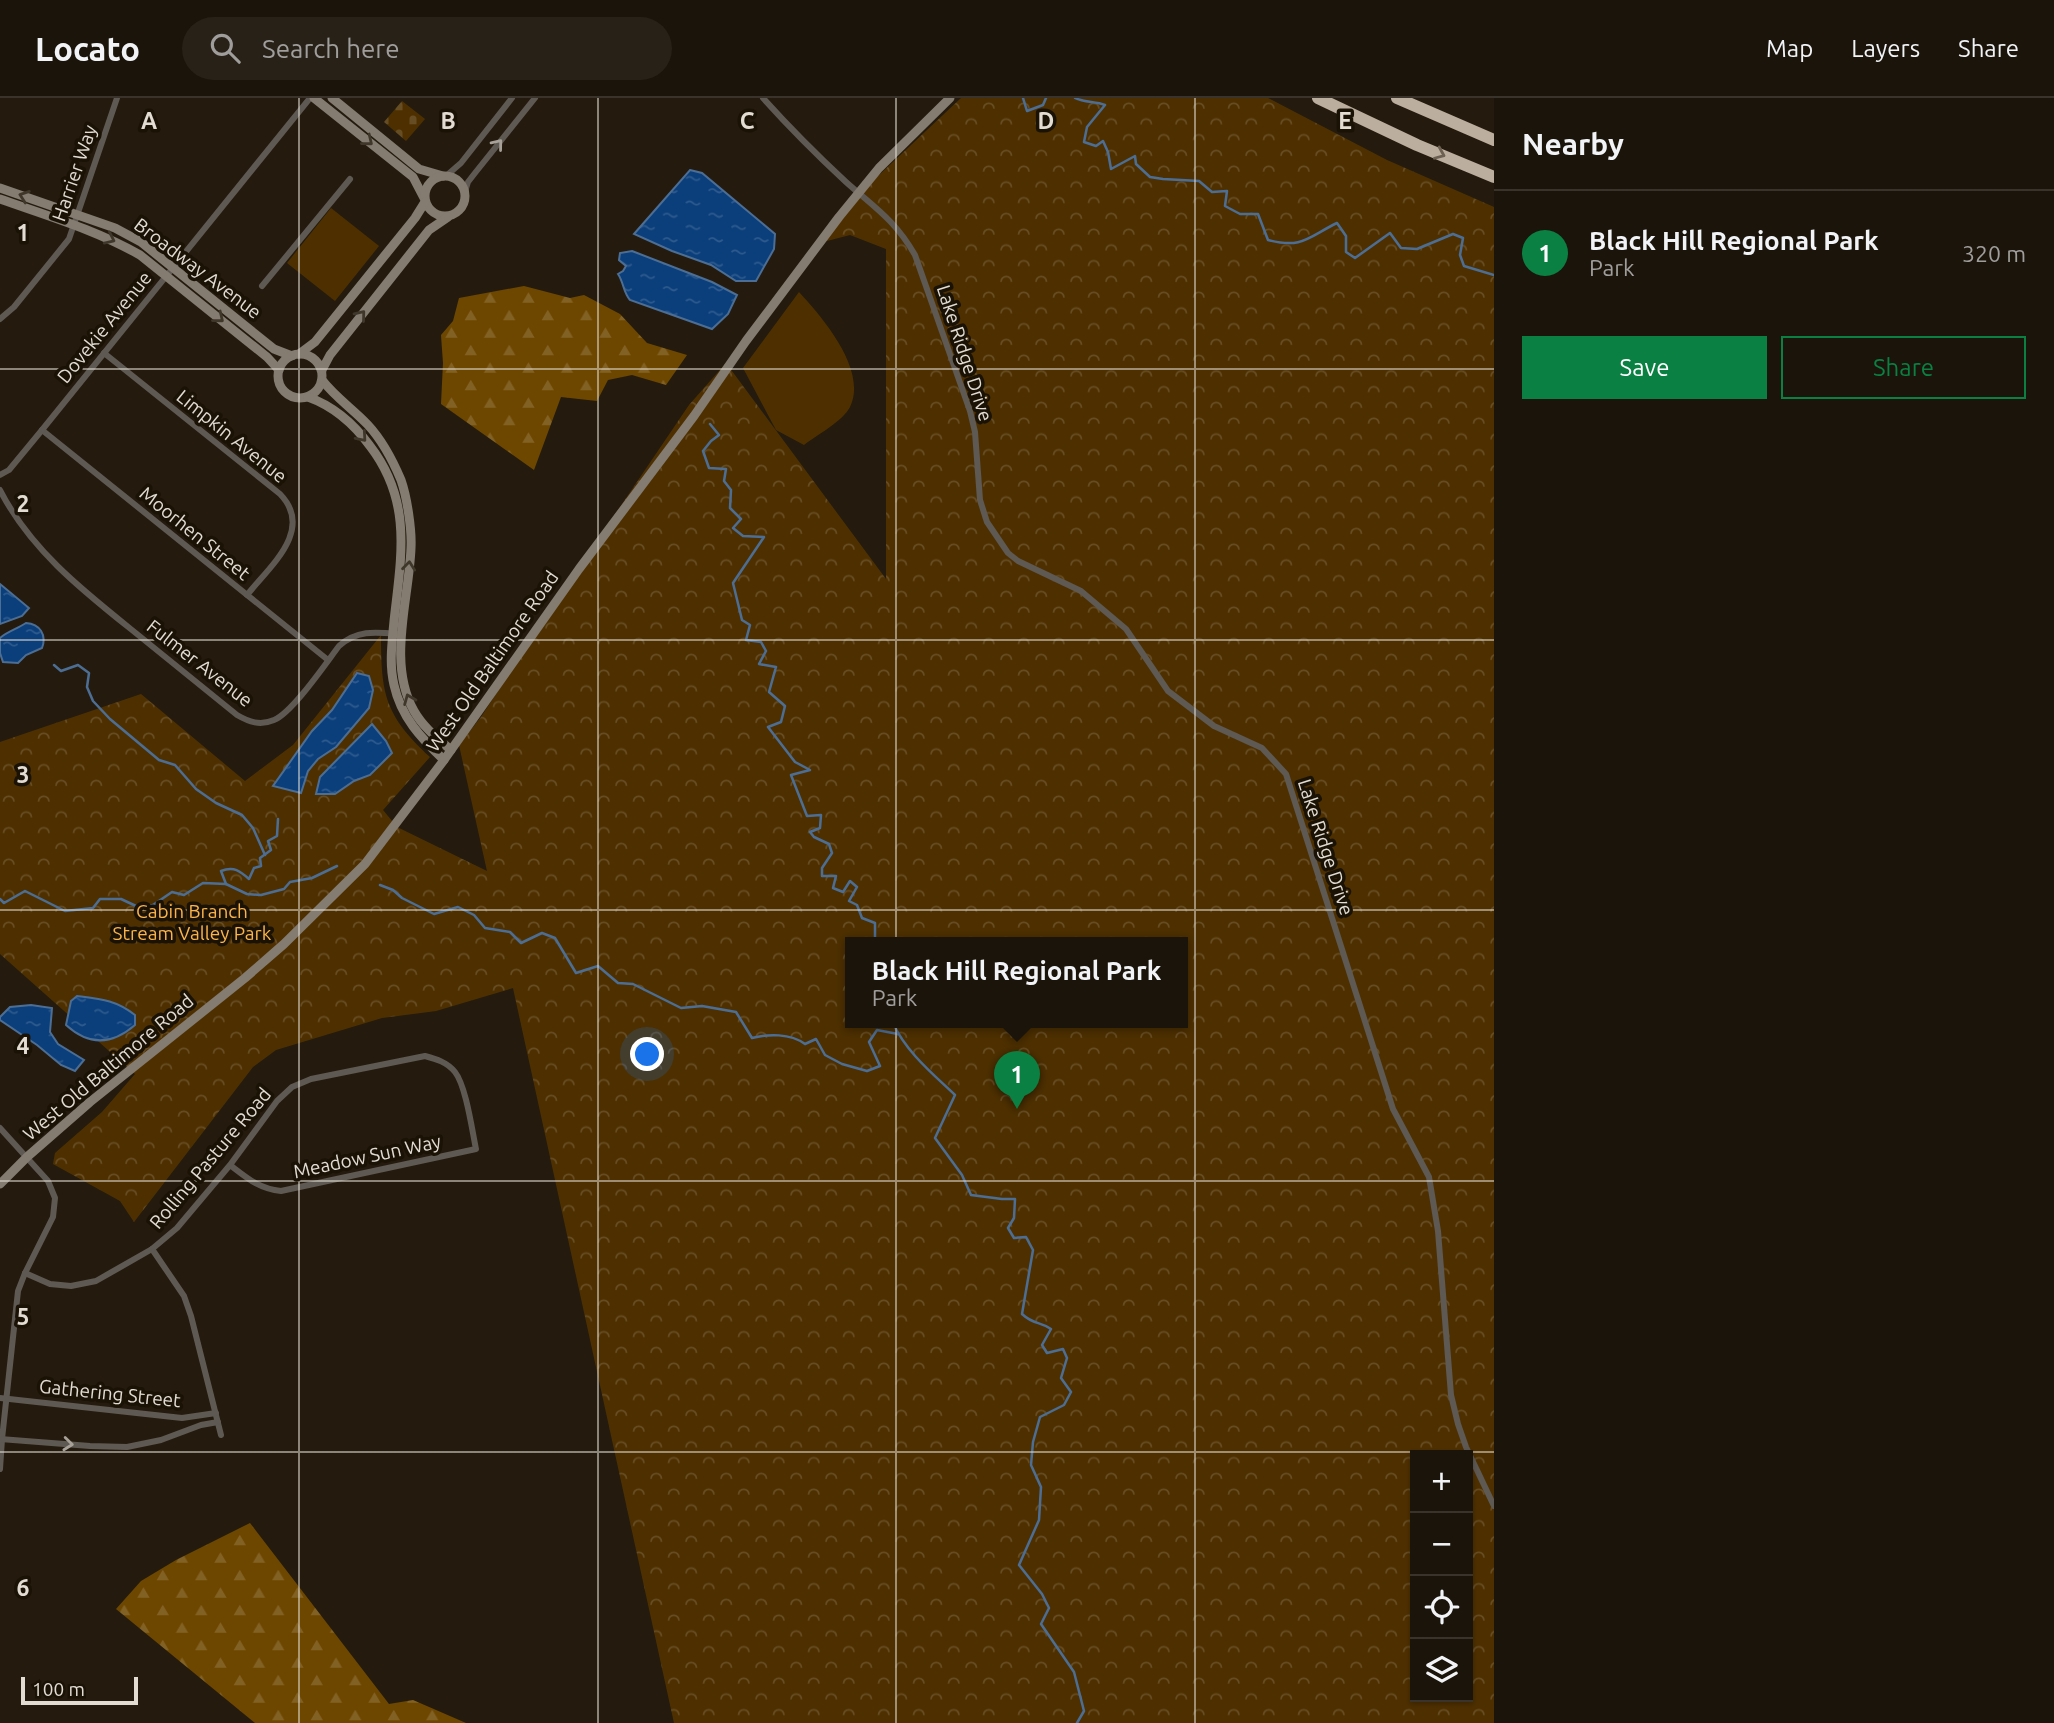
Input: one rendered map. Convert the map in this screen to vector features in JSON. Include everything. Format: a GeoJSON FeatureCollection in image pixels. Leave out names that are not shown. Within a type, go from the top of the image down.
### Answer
{"type":"FeatureCollection","features":[{"type":"Feature","properties":{"kind":"highway"},"geometry":{"type":"LineString","coordinates":[[1318,98],[1417,145],[1494,177]]}},
{"type":"Feature","properties":{"kind":"highway"},"geometry":{"type":"LineString","coordinates":[[1397,98],[1494,140]]}},
{"type":"Feature","properties":{"kind":"street","name":"Harrier Way"},"geometry":{"type":"LineString","coordinates":[[0,319],[14,307],[69,239],[117,98]]}},
{"type":"Feature","properties":{"kind":"street"},"geometry":{"type":"LineString","coordinates":[[312,98],[413,177],[431,212],[448,217]]}},
{"type":"Feature","properties":{"kind":"street","name":"Dovekie Avenue"},"geometry":{"type":"LineString","coordinates":[[0,475],[9,470],[312,98]]}},
{"type":"Feature","properties":{"kind":"street"},"geometry":{"type":"LineString","coordinates":[[331,98],[419,169],[458,181],[465,192]]}},
{"type":"Feature","properties":{"kind":"street"},"geometry":{"type":"LineString","coordinates":[[451,750],[420,720],[409,700],[402,673],[398,634],[402,541],[398,504],[390,478],[361,435],[326,404],[308,397],[295,397],[282,389],[279,370],[286,359],[315,342],[415,218],[431,181],[445,176],[461,163],[512,98]]}},
{"type":"Feature","properties":{"kind":"street"},"geometry":{"type":"LineString","coordinates":[[308,397],[314,393],[324,363],[429,230],[462,208],[468,182],[535,98]]}},
{"type":"Feature","properties":{"kind":"street","name":"Lake Ridge Drive"},"geometry":{"type":"LineString","coordinates":[[763,98],[800,139],[884,213],[905,237],[920,265],[970,411],[975,432],[980,499],[987,522],[1000,543],[1018,561],[1081,591],[1126,629],[1168,691],[1214,726],[1262,748],[1286,775],[1392,1109],[1429,1177],[1438,1231],[1451,1395],[1466,1447],[1494,1506]]}},
{"type":"Feature","properties":{"kind":"street","name":"West Old Baltimore Road"},"geometry":{"type":"LineString","coordinates":[[0,1184],[90,1102],[284,944],[365,864],[444,760],[579,569],[694,416],[767,312],[859,192],[896,150],[950,98]]}},
{"type":"Feature","properties":{"kind":"street"},"geometry":{"type":"LineString","coordinates":[[262,286],[350,179]]}},
{"type":"Feature","properties":{"kind":"street","name":"Broadway Avenue"},"geometry":{"type":"LineString","coordinates":[[0,188],[75,219],[140,255],[267,357],[279,370]]}},
{"type":"Feature","properties":{"kind":"street","name":"Broadway Avenue"},"geometry":{"type":"LineString","coordinates":[[0,199],[115,228],[141,242],[274,349],[296,355]]}},
{"type":"Feature","properties":{"kind":"street","name":"Limpkin Avenue"},"geometry":{"type":"LineString","coordinates":[[104,352],[280,494],[290,506],[294,521],[290,541],[247,595]]}},
{"type":"Feature","properties":{"kind":"street"},"geometry":{"type":"LineString","coordinates":[[296,355],[309,356],[316,361],[334,395],[369,426],[401,481],[412,546],[391,674],[407,720],[444,760]]}},
{"type":"Feature","properties":{"kind":"street","name":"Moorhen Street"},"geometry":{"type":"LineString","coordinates":[[42,430],[328,660]]}},
{"type":"Feature","properties":{"kind":"street","name":"Fulmer Avenue"},"geometry":{"type":"LineString","coordinates":[[0,490],[20,523],[58,567],[237,715],[248,721],[260,723],[275,720],[288,709],[339,646],[356,634],[398,634]]}},
{"type":"Feature","properties":{"kind":"street","name":"Rolling Pasture Road"},"geometry":{"type":"LineString","coordinates":[[25,1273],[50,1284],[71,1286],[96,1281],[152,1249],[177,1228],[230,1165],[277,1101],[292,1087],[311,1079],[425,1056],[438,1059],[456,1073],[462,1084],[475,1149]]}},
{"type":"Feature","properties":{"kind":"street"},"geometry":{"type":"LineString","coordinates":[[0,1128],[48,1181],[55,1199],[53,1217],[18,1292],[3,1398],[0,1469]]}},
{"type":"Feature","properties":{"kind":"street","name":"Meadow Sun Way"},"geometry":{"type":"LineString","coordinates":[[230,1165],[255,1184],[267,1190],[281,1191],[475,1149]]}},
{"type":"Feature","properties":{"kind":"street","name":"Rolling Pasture Road"},"geometry":{"type":"LineString","coordinates":[[152,1249],[184,1296],[222,1435]]}},
{"type":"Feature","properties":{"kind":"street","name":"Gathering Street"},"geometry":{"type":"LineString","coordinates":[[3,1398],[182,1418],[216,1413]]}},
{"type":"Feature","properties":{"kind":"street","name":"Gathering Street"},"geometry":{"type":"LineString","coordinates":[[1,1439],[127,1447],[161,1440],[201,1425],[218,1422]]}},
{"type":"Feature","properties":{"kind":"green space","name":"Cabin Branch Stream Valley Park"},"geometry":{"type":"Polygon","coordinates":[[[961,98],[1268,98],[1387,160],[1494,207],[1494,1723],[674,1723],[513,988],[436,1011],[382,1018],[276,1050],[253,1067],[134,1222],[120,1201],[53,1164],[55,1153],[102,1112],[135,1074],[0,954],[0,742],[141,694],[245,781],[293,745],[381,635],[382,673],[389,703],[403,729],[430,757],[383,810],[397,827],[487,871],[459,745],[481,717],[689,405],[726,363],[886,579],[886,249],[850,235],[823,242],[876,178],[961,98]]]}},
{"type":"Feature","properties":{"kind":"green space"},"geometry":{"type":"Polygon","coordinates":[[[402,101],[425,119],[406,141],[384,122],[402,101]]]}},
{"type":"Feature","properties":{"kind":"green space"},"geometry":{"type":"Polygon","coordinates":[[[331,208],[379,246],[335,301],[287,263],[331,208]]]}},
{"type":"Feature","properties":{"kind":"green space"},"geometry":{"type":"Polygon","coordinates":[[[524,286],[570,298],[584,295],[620,314],[647,343],[687,355],[666,385],[632,375],[608,380],[597,401],[561,397],[534,470],[441,404],[441,335],[453,321],[459,298],[524,286]]]}},
{"type":"Feature","properties":{"kind":"green space"},"geometry":{"type":"Polygon","coordinates":[[[799,292],[840,345],[853,377],[854,392],[847,412],[804,445],[776,430],[743,368],[799,292]]]}},
{"type":"Feature","properties":{"kind":"green space"},"geometry":{"type":"Polygon","coordinates":[[[250,1523],[389,1704],[413,1700],[466,1723],[255,1723],[116,1609],[141,1581],[250,1523]]]}},
{"type":"Feature","properties":{"kind":"water"},"geometry":{"type":"Polygon","coordinates":[[[690,170],[702,173],[775,234],[774,249],[756,281],[736,281],[711,265],[634,234],[690,170]]]}},
{"type":"Feature","properties":{"kind":"water"},"geometry":{"type":"Polygon","coordinates":[[[632,251],[712,282],[737,295],[728,314],[712,329],[630,300],[618,274],[626,266],[619,260],[620,253],[632,251]]]}},
{"type":"Feature","properties":{"kind":"water"},"geometry":{"type":"Polygon","coordinates":[[[0,584],[29,608],[22,616],[0,624],[0,584]]]}},
{"type":"Feature","properties":{"kind":"water"},"geometry":{"type":"Polygon","coordinates":[[[26,623],[35,625],[41,631],[44,639],[42,648],[26,655],[18,663],[3,662],[0,638],[26,623]]]}},
{"type":"Feature","properties":{"kind":"water"},"geometry":{"type":"Polygon","coordinates":[[[357,673],[369,676],[373,690],[369,708],[336,747],[318,759],[308,771],[301,793],[273,786],[312,731],[332,710],[357,673]]]}},
{"type":"Feature","properties":{"kind":"water"},"geometry":{"type":"Polygon","coordinates":[[[372,724],[392,753],[370,775],[354,781],[335,794],[316,794],[320,777],[372,724]]]}},
{"type":"Feature","properties":{"kind":"water"},"geometry":{"type":"Polygon","coordinates":[[[77,996],[101,999],[121,1006],[135,1015],[135,1025],[109,1039],[92,1040],[83,1037],[66,1025],[71,1001],[77,996]]]}},
{"type":"Feature","properties":{"kind":"water"},"geometry":{"type":"Polygon","coordinates":[[[31,1005],[52,1008],[50,1032],[58,1044],[84,1060],[75,1071],[61,1065],[0,1020],[10,1007],[31,1005]]]}},
{"type":"Feature","properties":{"kind":"waterway"},"geometry":{"type":"LineString","coordinates":[[1023,98],[1027,111],[1043,105],[1046,98]]}},
{"type":"Feature","properties":{"kind":"waterway"},"geometry":{"type":"LineString","coordinates":[[1075,98],[1105,105],[1087,127],[1084,142],[1096,146],[1103,141],[1111,169],[1135,156],[1136,164],[1150,177],[1199,181],[1212,192],[1227,191],[1225,206],[1240,214],[1258,214],[1268,240],[1298,242],[1337,223],[1346,236],[1346,252],[1355,258],[1390,233],[1401,248],[1417,249],[1453,234],[1463,238],[1460,255],[1464,266],[1494,275]]}},
{"type":"Feature","properties":{"kind":"waterway"},"geometry":{"type":"LineString","coordinates":[[710,424],[719,435],[703,451],[709,468],[726,469],[724,481],[731,490],[730,508],[741,519],[733,528],[743,536],[764,537],[733,583],[742,620],[750,625],[746,640],[761,642],[766,651],[759,664],[776,667],[769,692],[785,706],[781,722],[768,727],[795,762],[810,770],[791,775],[807,816],[821,815],[820,828],[810,832],[829,844],[832,853],[822,868],[822,876],[836,876],[833,888],[843,892],[850,881],[857,887],[849,901],[857,905],[862,918],[875,923],[875,937]]}},
{"type":"Feature","properties":{"kind":"waterway"},"geometry":{"type":"LineString","coordinates":[[54,665],[61,671],[78,665],[89,673],[87,687],[93,701],[110,719],[159,760],[175,765],[196,789],[216,803],[242,815],[253,828],[265,855]]}},
{"type":"Feature","properties":{"kind":"waterway"},"geometry":{"type":"LineString","coordinates":[[226,884],[221,871],[236,870],[249,879],[254,868],[261,866],[260,858],[271,850],[268,841],[277,836],[278,819]]}},
{"type":"Feature","properties":{"kind":"waterway"},"geometry":{"type":"LineString","coordinates":[[0,899],[4,903],[25,891],[65,911],[93,908],[100,899],[121,899],[136,906],[153,905],[172,892],[184,895],[203,883],[226,884],[247,894],[261,895],[284,889],[290,882],[312,878],[337,866]]}},
{"type":"Feature","properties":{"kind":"waterway"},"geometry":{"type":"LineString","coordinates":[[380,885],[434,914],[458,907],[474,915],[485,928],[510,932],[521,943],[542,933],[555,938],[576,973],[598,966],[618,983],[633,984],[681,1008],[702,1006],[736,1012],[752,1038],[779,1035],[805,1044],[816,1039],[825,1055],[842,1064],[867,1071],[880,1066],[869,1042],[877,1030],[898,1034]]}},
{"type":"Feature","properties":{"kind":"waterway"},"geometry":{"type":"LineString","coordinates":[[153,905],[153,915]]}},
{"type":"Feature","properties":{"kind":"waterway"},"geometry":{"type":"LineString","coordinates":[[895,1028],[929,1071],[955,1095],[935,1138],[962,1175],[971,1195],[1015,1199],[1014,1218],[1008,1228],[1014,1238],[1026,1237],[1033,1250],[1022,1314],[1051,1329],[1042,1345],[1047,1353],[1063,1349],[1067,1358],[1061,1378],[1071,1392],[1064,1405],[1040,1417],[1033,1442],[1031,1465],[1041,1487],[1039,1520],[1019,1565],[1042,1594],[1049,1608],[1041,1624],[1074,1672],[1084,1711],[1077,1723]]}},
{"type":"Feature","properties":{"kind":"place","name":"Black Hill Regional Park"},"geometry":{"type":"Point","coordinates":[1017,1109]}}]}
